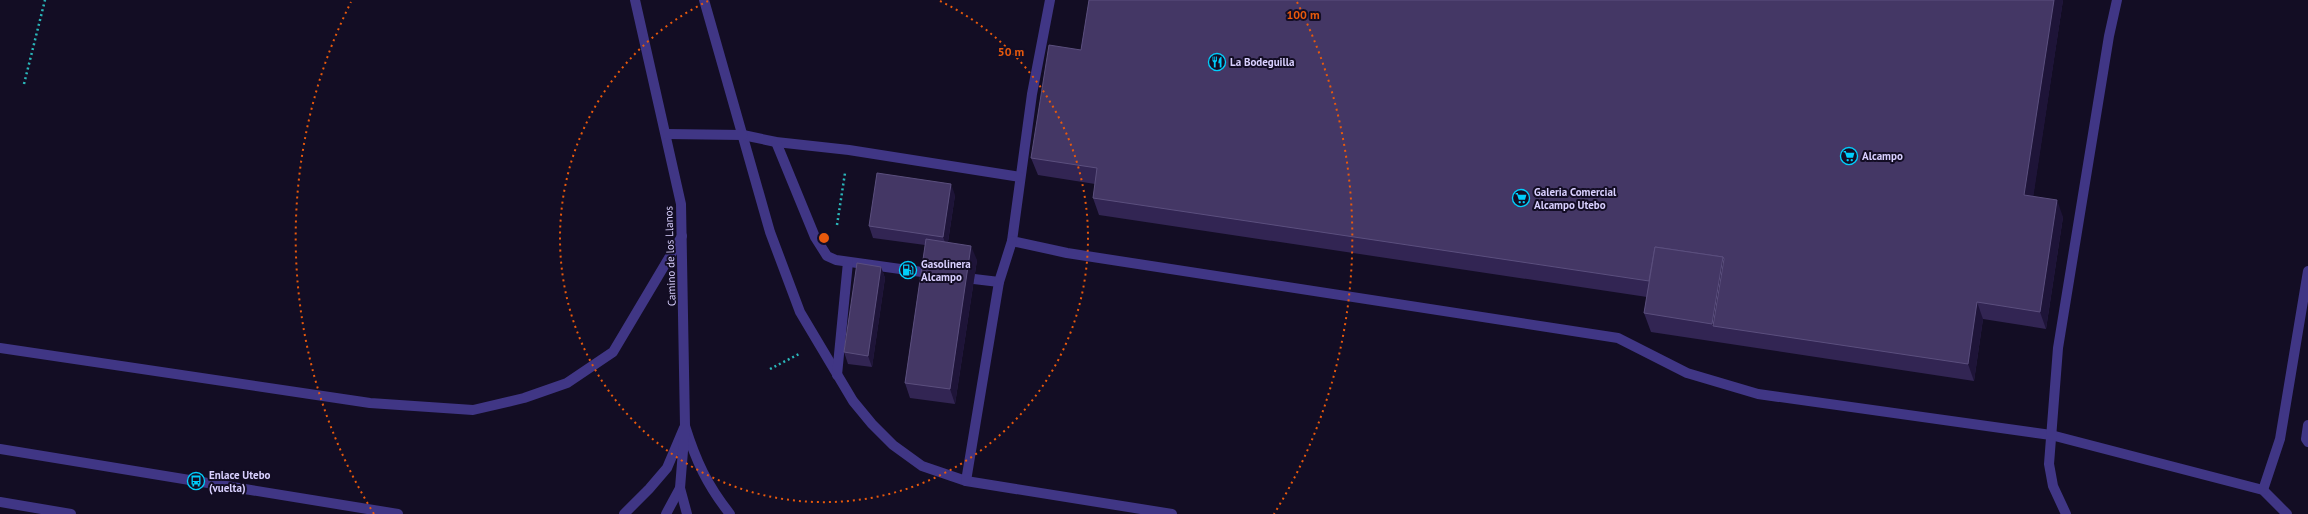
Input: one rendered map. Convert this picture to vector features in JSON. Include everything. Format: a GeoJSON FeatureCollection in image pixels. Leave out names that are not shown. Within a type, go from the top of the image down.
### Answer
{"type":"FeatureCollection","features":[{"type":"Feature","properties":{"kind":"street","name":"Camino de los Llanos"},"geometry":{"type":"LineString","coordinates":[[635,0],[681,204],[685,426],[680,488],[687,514]]}},
{"type":"Feature","properties":{"kind":"street"},"geometry":{"type":"LineString","coordinates":[[704,0],[744,135],[770,232],[800,312],[836,375],[853,401],[893,445],[922,466],[966,481],[1172,514]]}},
{"type":"Feature","properties":{"kind":"street"},"geometry":{"type":"LineString","coordinates":[[966,481],[999,282],[1012,241],[1032,94],[1050,0]]}},
{"type":"Feature","properties":{"kind":"street"},"geometry":{"type":"LineString","coordinates":[[2066,514],[2053,486],[2049,464],[2060,340],[2109,36],[2117,0]]}},
{"type":"Feature","properties":{"kind":"street"},"geometry":{"type":"LineString","coordinates":[[666,134],[744,135],[776,142],[849,150],[1020,177]]}},
{"type":"Feature","properties":{"kind":"street"},"geometry":{"type":"LineString","coordinates":[[776,142],[815,237],[827,256],[848,262],[929,273]]}},
{"type":"Feature","properties":{"kind":"street"},"geometry":{"type":"LineString","coordinates":[[0,348],[370,403],[472,410],[524,398],[566,384],[613,352],[682,236]]}},
{"type":"Feature","properties":{"kind":"street"},"geometry":{"type":"LineString","coordinates":[[1012,241],[1067,253],[1618,338],[1687,373],[1758,394],[2051,435],[2263,490],[2287,514]]}},
{"type":"Feature","properties":{"kind":"street"},"geometry":{"type":"LineString","coordinates":[[836,375],[848,262]]}},
{"type":"Feature","properties":{"kind":"street"},"geometry":{"type":"LineString","coordinates":[[2263,490],[2280,439],[2308,271]]}},
{"type":"Feature","properties":{"kind":"street"},"geometry":{"type":"LineString","coordinates":[[974,279],[999,282]]}},
{"type":"Feature","properties":{"kind":"street"},"geometry":{"type":"LineString","coordinates":[[2308,425],[2306,439],[2308,442]]}},
{"type":"Feature","properties":{"kind":"street"},"geometry":{"type":"LineString","coordinates":[[624,514],[650,489],[667,468],[685,426]]}},
{"type":"Feature","properties":{"kind":"street"},"geometry":{"type":"LineString","coordinates":[[685,426],[698,466],[713,493],[730,514]]}},
{"type":"Feature","properties":{"kind":"street"},"geometry":{"type":"LineString","coordinates":[[0,449],[398,514]]}},
{"type":"Feature","properties":{"kind":"street"},"geometry":{"type":"LineString","coordinates":[[666,514],[680,488]]}},
{"type":"Feature","properties":{"kind":"street"},"geometry":{"type":"LineString","coordinates":[[0,502],[71,514]]}},
{"type":"Feature","properties":{"kind":"path"},"geometry":{"type":"LineString","coordinates":[[24,84],[45,0]]}},
{"type":"Feature","properties":{"kind":"path"},"geometry":{"type":"LineString","coordinates":[[827,256],[836,232],[849,150]]}},
{"type":"Feature","properties":{"kind":"path"},"geometry":{"type":"LineString","coordinates":[[770,369],[802,353],[810,330]]}},
{"type":"Feature","properties":{"kind":"building"},"geometry":{"type":"Polygon","coordinates":[[[1089,0],[2054,0],[2024,195],[2057,200],[2040,312],[1977,302],[1968,364],[1713,326],[1724,259],[1723,257],[1655,247],[1649,281],[1093,198],[1097,168],[1031,158],[1049,45],[1081,50],[1089,0]]]}},
{"type":"Feature","properties":{"kind":"building"},"geometry":{"type":"Polygon","coordinates":[[[877,173],[951,184],[943,237],[869,226],[877,173]]]}},
{"type":"Feature","properties":{"kind":"building"},"geometry":{"type":"Polygon","coordinates":[[[926,239],[971,246],[950,389],[905,383],[926,239]]]}},
{"type":"Feature","properties":{"kind":"building"},"geometry":{"type":"Polygon","coordinates":[[[1655,247],[1723,257],[1712,324],[1644,313],[1655,247]]]}},
{"type":"Feature","properties":{"kind":"building"},"geometry":{"type":"Polygon","coordinates":[[[857,263],[881,267],[868,356],[844,352],[857,263]]]}},
{"type":"Feature","properties":{"kind":"place","name":"La Bodeguilla"},"geometry":{"type":"Point","coordinates":[1217,62]}},
{"type":"Feature","properties":{"kind":"place","name":"Alcampo"},"geometry":{"type":"Point","coordinates":[1849,156]}},
{"type":"Feature","properties":{"kind":"place","name":"Galeria Comercial Alcampo Utebo"},"geometry":{"type":"Point","coordinates":[1521,198]}},
{"type":"Feature","properties":{"kind":"place","name":"Gasolinera Alcampo"},"geometry":{"type":"Point","coordinates":[908,270]}},
{"type":"Feature","properties":{"kind":"place","name":"Enlace Utebo (vuelta)"},"geometry":{"type":"Point","coordinates":[196,481]}}]}
